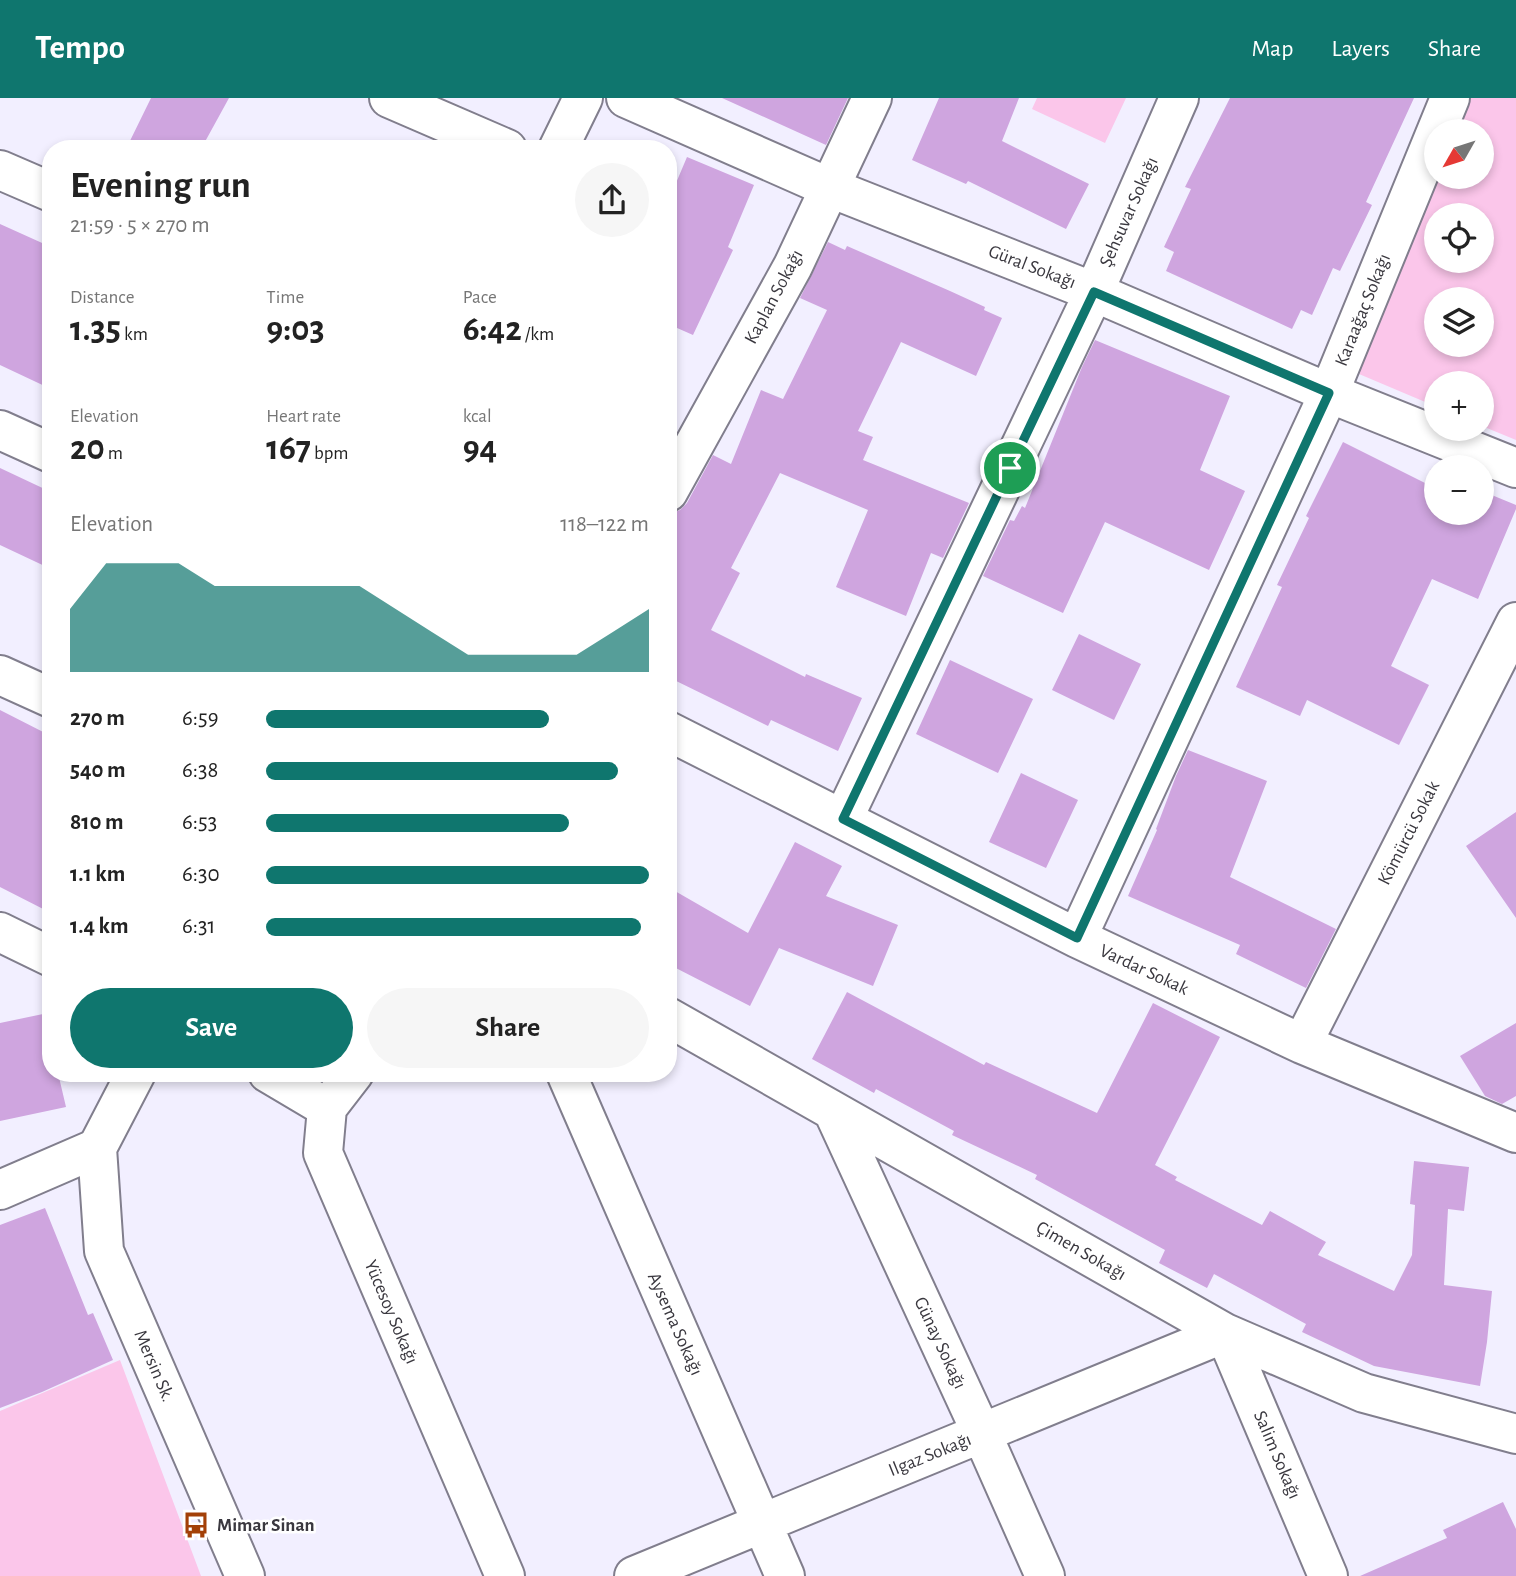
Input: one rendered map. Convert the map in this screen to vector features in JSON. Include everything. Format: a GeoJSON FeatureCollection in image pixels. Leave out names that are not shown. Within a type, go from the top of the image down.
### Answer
{"type":"FeatureCollection","features":[{"type":"Feature","properties":{"kind":"street"},"geometry":{"type":"LineString","coordinates":[[389,98],[486,140]]}},
{"type":"Feature","properties":{"kind":"street"},"geometry":{"type":"LineString","coordinates":[[562,140],[583,98]]}},
{"type":"Feature","properties":{"kind":"street","name":"Güral Sokağı"},"geometry":{"type":"LineString","coordinates":[[626,98],[828,187],[1094,292],[1329,393],[1516,468]]}},
{"type":"Feature","properties":{"kind":"street","name":"Kaplan Sokağı"},"geometry":{"type":"LineString","coordinates":[[677,476],[793,266],[872,98]]}},
{"type":"Feature","properties":{"kind":"street","name":"Şehsuvar Sokağı"},"geometry":{"type":"LineString","coordinates":[[843,819],[1094,292],[1179,98]]}},
{"type":"Feature","properties":{"kind":"street","name":"Karaağaç Sokağı"},"geometry":{"type":"LineString","coordinates":[[1077,938],[1329,393],[1450,98]]}},
{"type":"Feature","properties":{"kind":"street"},"geometry":{"type":"LineString","coordinates":[[0,170],[42,188]]}},
{"type":"Feature","properties":{"kind":"street"},"geometry":{"type":"LineString","coordinates":[[0,430],[42,449]]}},
{"type":"Feature","properties":{"kind":"street","name":"Kömürcü Sokak"},"geometry":{"type":"LineString","coordinates":[[1302,1044],[1516,622]]}},
{"type":"Feature","properties":{"kind":"street"},"geometry":{"type":"LineString","coordinates":[[0,675],[42,694]]}},
{"type":"Feature","properties":{"kind":"street","name":"Vardar Sokak"},"geometry":{"type":"LineString","coordinates":[[677,736],[1077,938],[1302,1044],[1516,1133]]}},
{"type":"Feature","properties":{"kind":"street"},"geometry":{"type":"LineString","coordinates":[[0,932],[42,953]]}},
{"type":"Feature","properties":{"kind":"street","name":"Çimen Sokağı"},"geometry":{"type":"LineString","coordinates":[[677,1022],[1225,1334],[1364,1392],[1516,1434]]}},
{"type":"Feature","properties":{"kind":"street"},"geometry":{"type":"LineString","coordinates":[[0,1190],[97,1148],[131,1082]]}},
{"type":"Feature","properties":{"kind":"street"},"geometry":{"type":"LineString","coordinates":[[283,1082],[327,1108],[347,1082]]}},
{"type":"Feature","properties":{"kind":"street","name":"Aysema Sokağı"},"geometry":{"type":"LineString","coordinates":[[570,1082],[785,1576]]}},
{"type":"Feature","properties":{"kind":"street","name":"Yücesoy Sokağı"},"geometry":{"type":"LineString","coordinates":[[327,1108],[323,1153],[505,1576]]}},
{"type":"Feature","properties":{"kind":"street","name":"Günay Sokağı"},"geometry":{"type":"LineString","coordinates":[[833,1111],[1045,1576]]}},
{"type":"Feature","properties":{"kind":"street","name":"Mersin Sk."},"geometry":{"type":"LineString","coordinates":[[97,1148],[104,1251],[245,1576]]}},
{"type":"Feature","properties":{"kind":"street","name":"Ilgaz Sokağı"},"geometry":{"type":"LineString","coordinates":[[634,1576],[1225,1334]]}},
{"type":"Feature","properties":{"kind":"street","name":"Salim Sokağı"},"geometry":{"type":"LineString","coordinates":[[1225,1334],[1328,1576]]}},
{"type":"Feature","properties":{"kind":"shaded area"},"geometry":{"type":"Polygon","coordinates":[[[1037,98],[1126,98],[1105,143],[1032,109],[1037,98]]]}},
{"type":"Feature","properties":{"kind":"shaded area"},"geometry":{"type":"Polygon","coordinates":[[[1465,98],[1516,98],[1516,440],[1494,431],[1494,371],[1424,371],[1424,402],[1359,374],[1424,206],[1424,273],[1494,273],[1494,203],[1425,203],[1430,189],[1494,189],[1494,119],[1457,119],[1465,98]]]}},
{"type":"Feature","properties":{"kind":"shaded area"},"geometry":{"type":"Polygon","coordinates":[[[120,1360],[201,1576],[0,1576],[0,1411],[120,1360]]]}},
{"type":"Feature","properties":{"kind":"building"},"geometry":{"type":"Polygon","coordinates":[[[151,98],[229,98],[206,140],[130,140],[151,98]]]}},
{"type":"Feature","properties":{"kind":"building"},"geometry":{"type":"Polygon","coordinates":[[[722,98],[848,98],[826,145],[722,98]]]}},
{"type":"Feature","properties":{"kind":"building"},"geometry":{"type":"Polygon","coordinates":[[[939,98],[1019,98],[1002,141],[1089,184],[1066,229],[968,181],[966,184],[912,160],[939,98]]]}},
{"type":"Feature","properties":{"kind":"building"},"geometry":{"type":"Polygon","coordinates":[[[1230,98],[1414,98],[1366,202],[1372,205],[1340,271],[1333,268],[1312,315],[1301,310],[1292,329],[1166,271],[1174,252],[1164,247],[1191,189],[1185,187],[1230,98]]]}},
{"type":"Feature","properties":{"kind":"building"},"geometry":{"type":"Polygon","coordinates":[[[687,157],[754,185],[728,247],[733,250],[693,335],[677,328],[677,181],[687,157]]]}},
{"type":"Feature","properties":{"kind":"building"},"geometry":{"type":"Polygon","coordinates":[[[0,224],[42,243],[42,385],[0,365],[0,224]]]}},
{"type":"Feature","properties":{"kind":"building"},"geometry":{"type":"Polygon","coordinates":[[[828,242],[845,250],[847,246],[985,307],[984,310],[1002,318],[976,376],[901,342],[858,431],[873,437],[863,460],[969,503],[943,558],[931,553],[906,616],[836,587],[868,510],[780,473],[731,568],[740,573],[711,630],[805,677],[806,674],[862,698],[838,751],[771,720],[768,726],[677,681],[677,511],[687,503],[713,455],[731,464],[761,390],[783,399],[827,310],[800,298],[828,242]]]}},
{"type":"Feature","properties":{"kind":"building"},"geometry":{"type":"Polygon","coordinates":[[[1095,340],[1230,396],[1200,470],[1245,491],[1209,570],[1105,522],[1063,613],[983,576],[1010,520],[1014,521],[1022,506],[1025,508],[1095,340]]]}},
{"type":"Feature","properties":{"kind":"building"},"geometry":{"type":"Polygon","coordinates":[[[1343,442],[1424,482],[1424,525],[1494,525],[1494,496],[1516,505],[1478,599],[1432,579],[1391,666],[1429,685],[1399,745],[1307,700],[1300,716],[1236,687],[1282,587],[1277,585],[1309,518],[1306,516],[1343,442]]]}},
{"type":"Feature","properties":{"kind":"building"},"geometry":{"type":"Polygon","coordinates":[[[0,468],[42,488],[42,565],[0,545],[0,468]]]}},
{"type":"Feature","properties":{"kind":"building"},"geometry":{"type":"Polygon","coordinates":[[[1079,634],[1141,664],[1114,720],[1052,690],[1079,634]]]}},
{"type":"Feature","properties":{"kind":"building"},"geometry":{"type":"Polygon","coordinates":[[[950,660],[1033,699],[998,773],[916,734],[950,660]]]}},
{"type":"Feature","properties":{"kind":"building"},"geometry":{"type":"Polygon","coordinates":[[[0,710],[42,731],[42,908],[0,887],[0,710]]]}},
{"type":"Feature","properties":{"kind":"building"},"geometry":{"type":"Polygon","coordinates":[[[1188,750],[1267,781],[1230,877],[1336,929],[1306,988],[1236,954],[1240,945],[1128,896],[1188,750]]]}},
{"type":"Feature","properties":{"kind":"building"},"geometry":{"type":"Polygon","coordinates":[[[1021,773],[1078,800],[1046,868],[989,842],[1021,773]]]}},
{"type":"Feature","properties":{"kind":"building"},"geometry":{"type":"Polygon","coordinates":[[[1516,812],[1516,918],[1466,846],[1516,812]]]}},
{"type":"Feature","properties":{"kind":"building"},"geometry":{"type":"Polygon","coordinates":[[[795,842],[842,866],[826,896],[898,925],[873,986],[779,948],[750,1006],[677,969],[677,892],[748,933],[795,842]]]}},
{"type":"Feature","properties":{"kind":"building"},"geometry":{"type":"Polygon","coordinates":[[[847,992],[984,1065],[986,1062],[1097,1113],[1153,1003],[1220,1037],[1155,1165],[1177,1177],[1175,1180],[1262,1225],[1270,1211],[1326,1242],[1318,1255],[1394,1291],[1412,1255],[1415,1205],[1410,1204],[1414,1161],[1469,1167],[1464,1211],[1448,1209],[1444,1285],[1492,1291],[1480,1386],[1374,1366],[1302,1332],[1306,1324],[1214,1274],[1207,1288],[1159,1263],[1165,1250],[1035,1179],[1037,1175],[952,1135],[954,1131],[876,1089],[874,1093],[812,1059],[847,992]]]}},
{"type":"Feature","properties":{"kind":"building"},"geometry":{"type":"Polygon","coordinates":[[[42,1014],[42,1082],[60,1082],[66,1107],[0,1121],[0,1023],[42,1014]]]}},
{"type":"Feature","properties":{"kind":"building"},"geometry":{"type":"Polygon","coordinates":[[[1516,1023],[1516,1096],[1502,1104],[1485,1096],[1460,1056],[1516,1023]]]}},
{"type":"Feature","properties":{"kind":"building"},"geometry":{"type":"Polygon","coordinates":[[[45,1208],[88,1315],[93,1313],[113,1360],[0,1408],[0,1225],[45,1208]]]}},
{"type":"Feature","properties":{"kind":"building"},"geometry":{"type":"Polygon","coordinates":[[[1503,1502],[1516,1529],[1516,1576],[1360,1576],[1447,1538],[1443,1530],[1503,1502]]]}},
{"type":"Feature","properties":{"kind":"place","name":"Mimar Sinan"},"geometry":{"type":"Point","coordinates":[196,1525]}},
{"type":"Feature","properties":{"kind":"route"},"geometry":{"type":"LineString","coordinates":[[1094,292],[1329,393],[1077,938],[843,819],[1010,468],[1094,292]]}}]}
